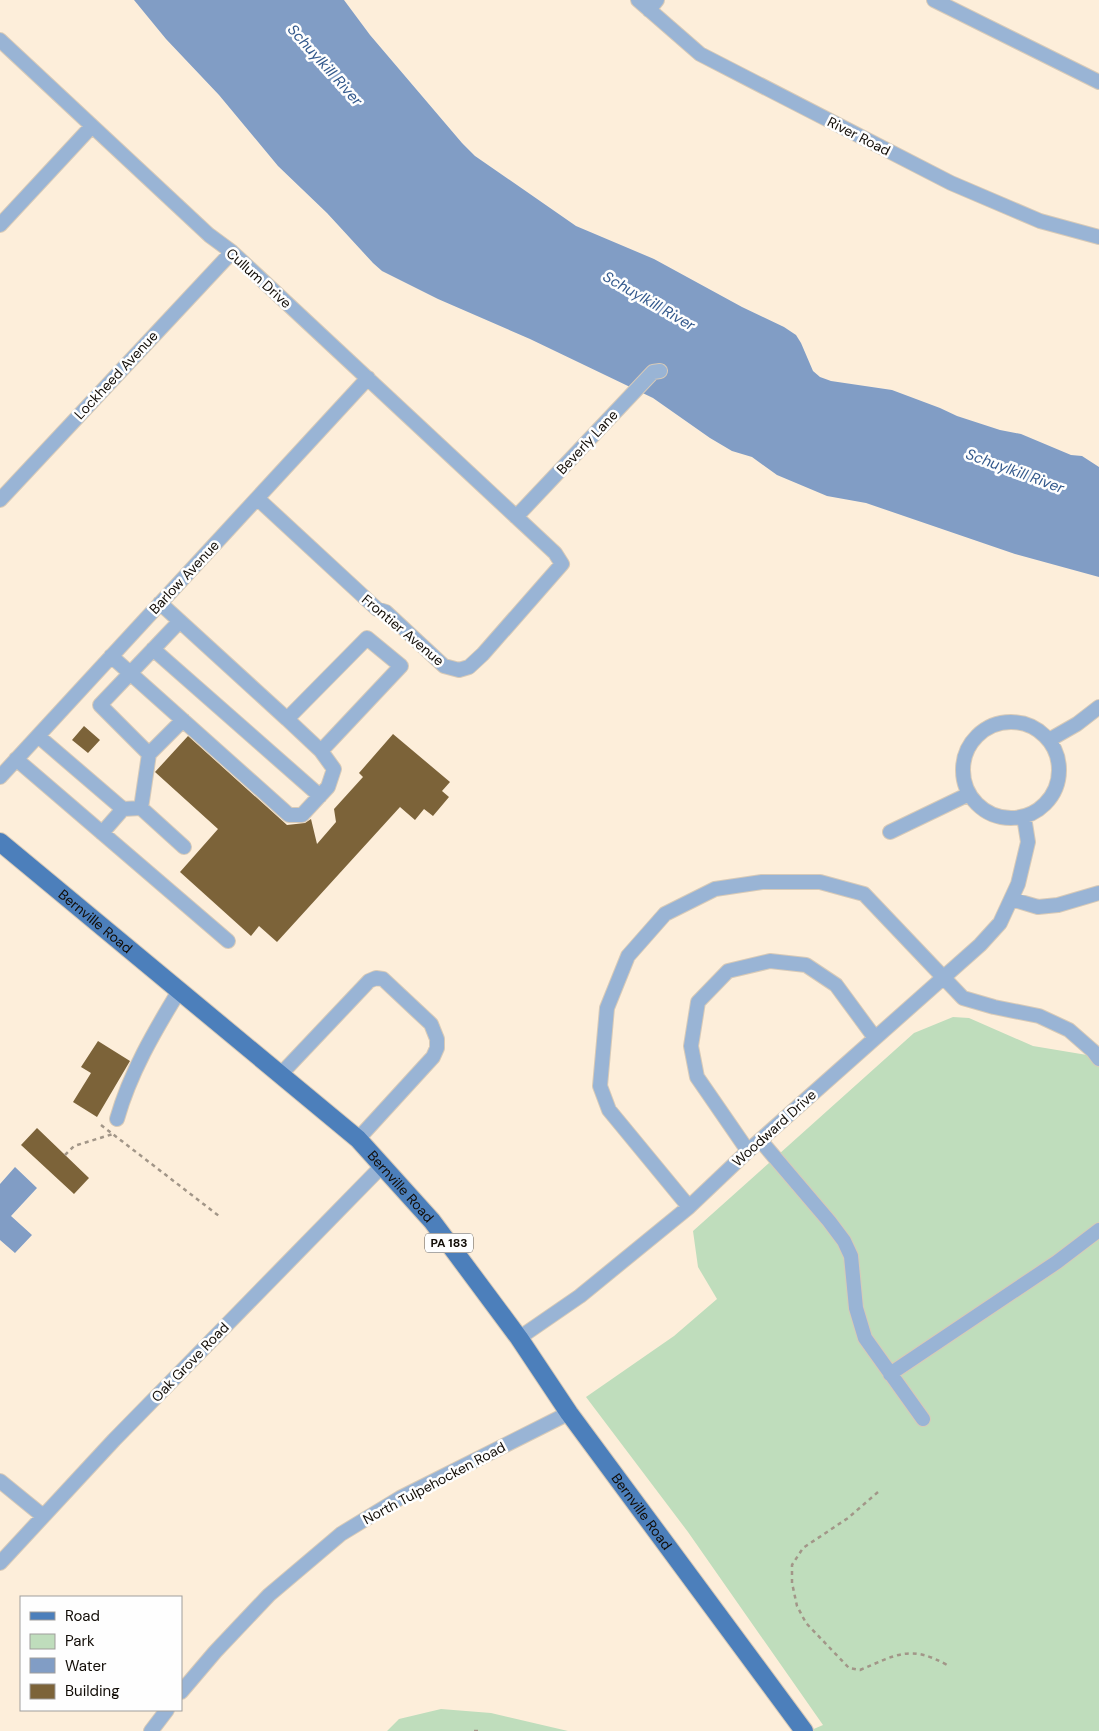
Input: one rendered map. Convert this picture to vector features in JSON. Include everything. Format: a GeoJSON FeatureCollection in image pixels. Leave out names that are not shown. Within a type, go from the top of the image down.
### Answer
{"type":"FeatureCollection","features":[{"type":"Feature","properties":{"kind":"main road","name":"Bernville Road"},"geometry":{"type":"LineString","coordinates":[[0,842],[358,1139],[383,1165],[432,1221],[519,1338],[569,1413],[804,1731]]}},
{"type":"Feature","properties":{"kind":"street","name":"River Road"},"geometry":{"type":"LineString","coordinates":[[638,0],[653,5],[700,54],[951,183],[1040,221],[1099,237]]}},
{"type":"Feature","properties":{"kind":"street"},"geometry":{"type":"LineString","coordinates":[[934,0],[1099,82]]}},
{"type":"Feature","properties":{"kind":"street","name":"Cullum Drive"},"geometry":{"type":"LineString","coordinates":[[0,40],[209,235],[232,252],[516,517]]}},
{"type":"Feature","properties":{"kind":"street"},"geometry":{"type":"LineString","coordinates":[[0,225],[92,126]]}},
{"type":"Feature","properties":{"kind":"street","name":"Lockheed Avenue"},"geometry":{"type":"LineString","coordinates":[[0,500],[232,252]]}},
{"type":"Feature","properties":{"kind":"street","name":"Beverly Lane"},"geometry":{"type":"LineString","coordinates":[[516,517],[653,372],[660,371]]}},
{"type":"Feature","properties":{"kind":"street","name":"Barlow Avenue"},"geometry":{"type":"LineString","coordinates":[[0,777],[368,378]]}},
{"type":"Feature","properties":{"kind":"street","name":"Frontier Avenue"},"geometry":{"type":"LineString","coordinates":[[258,499],[377,609],[386,612],[444,666],[459,670],[469,667],[483,654],[562,564],[555,553],[516,517]]}},
{"type":"Feature","properties":{"kind":"street"},"geometry":{"type":"LineString","coordinates":[[111,656],[289,816],[302,815],[320,796],[328,787],[334,769],[322,752],[160,603]]}},
{"type":"Feature","properties":{"kind":"street"},"geometry":{"type":"LineString","coordinates":[[149,754],[100,705],[180,621]]}},
{"type":"Feature","properties":{"kind":"street"},"geometry":{"type":"LineString","coordinates":[[287,719],[367,638],[401,666],[322,752]]}},
{"type":"Feature","properties":{"kind":"street"},"geometry":{"type":"LineString","coordinates":[[153,649],[320,796]]}},
{"type":"Feature","properties":{"kind":"street"},"geometry":{"type":"LineString","coordinates":[[1050,740],[1077,724],[1099,707]]}},
{"type":"Feature","properties":{"kind":"street"},"geometry":{"type":"LineString","coordinates":[[140,808],[149,754],[183,720]]}},
{"type":"Feature","properties":{"kind":"street"},"geometry":{"type":"LineString","coordinates":[[1017,722],[1035,727],[1050,740],[1058,757],[1060,776],[1054,794],[1042,808],[1024,817],[1005,819],[987,813],[972,801],[964,784],[962,765],[968,747],[980,732],[998,723],[1017,722]]}},
{"type":"Feature","properties":{"kind":"street"},"geometry":{"type":"LineString","coordinates":[[38,736],[123,809],[140,808],[184,847]]}},
{"type":"Feature","properties":{"kind":"street"},"geometry":{"type":"LineString","coordinates":[[16,759],[228,941]]}},
{"type":"Feature","properties":{"kind":"street"},"geometry":{"type":"LineString","coordinates":[[890,832],[969,794]]}},
{"type":"Feature","properties":{"kind":"street"},"geometry":{"type":"LineString","coordinates":[[102,833],[123,809]]}},
{"type":"Feature","properties":{"kind":"street","name":"Woodward Drive"},"geometry":{"type":"LineString","coordinates":[[519,1338],[580,1296],[689,1207],[748,1150],[980,945],[1000,923],[1018,884],[1028,842],[1024,817]]}},
{"type":"Feature","properties":{"kind":"street"},"geometry":{"type":"LineString","coordinates":[[689,1207],[609,1110],[600,1086],[607,1008],[628,956],[665,914],[715,889],[762,882],[820,882],[864,894],[963,998],[994,1007],[1040,1016],[1068,1030],[1093,1051],[1099,1059]]}},
{"type":"Feature","properties":{"kind":"street"},"geometry":{"type":"LineString","coordinates":[[1011,899],[1038,907],[1058,906],[1099,893]]}},
{"type":"Feature","properties":{"kind":"street"},"geometry":{"type":"LineString","coordinates":[[748,1150],[697,1077],[691,1046],[698,1002],[728,971],[770,961],[806,965],[836,985],[875,1038]]}},
{"type":"Feature","properties":{"kind":"street"},"geometry":{"type":"LineString","coordinates":[[280,1075],[369,981],[376,978],[383,979],[431,1024],[438,1039],[438,1048],[433,1057],[358,1139]]}},
{"type":"Feature","properties":{"kind":"street"},"geometry":{"type":"LineString","coordinates":[[117,1119],[139,1060],[180,991]]}},
{"type":"Feature","properties":{"kind":"street"},"geometry":{"type":"LineString","coordinates":[[760,1140],[830,1221],[844,1241],[851,1256],[856,1308],[865,1338],[923,1418]]}},
{"type":"Feature","properties":{"kind":"street","name":"Oak Grove Road"},"geometry":{"type":"LineString","coordinates":[[0,1563],[121,1433],[383,1165]]}},
{"type":"Feature","properties":{"kind":"street"},"geometry":{"type":"LineString","coordinates":[[890,1374],[1057,1262],[1099,1230]]}},
{"type":"Feature","properties":{"kind":"street","name":"North Tulpehocken Road"},"geometry":{"type":"LineString","coordinates":[[182,1691],[215,1652],[269,1595],[341,1534],[400,1498],[569,1413]]}},
{"type":"Feature","properties":{"kind":"street"},"geometry":{"type":"LineString","coordinates":[[0,1481],[43,1516]]}},
{"type":"Feature","properties":{"kind":"street"},"geometry":{"type":"LineString","coordinates":[[151,1731],[166,1711]]}},
{"type":"Feature","properties":{"kind":"path"},"geometry":{"type":"LineString","coordinates":[[101,1125],[218,1216]]}},
{"type":"Feature","properties":{"kind":"path"},"geometry":{"type":"LineString","coordinates":[[65,1155],[74,1146],[113,1134]]}},
{"type":"Feature","properties":{"kind":"path"},"geometry":{"type":"LineString","coordinates":[[878,1492],[848,1518],[803,1548],[797,1555],[792,1565],[792,1583],[797,1606],[806,1623],[849,1668],[854,1670],[860,1670],[894,1656],[907,1653],[919,1653],[933,1657],[947,1666]]}},
{"type":"Feature","properties":{"kind":"path"},"geometry":{"type":"LineString","coordinates":[[474,1731],[480,1731]]}},
{"type":"Feature","properties":{"kind":"green space"},"geometry":{"type":"Polygon","coordinates":[[[953,1017],[969,1018],[1033,1046],[1099,1057],[1099,1731],[809,1731],[823,1725],[688,1532],[586,1397],[674,1336],[717,1299],[698,1267],[693,1231],[914,1033],[953,1017]]]}},
{"type":"Feature","properties":{"kind":"green space"},"geometry":{"type":"Polygon","coordinates":[[[441,1709],[491,1713],[568,1731],[387,1731],[399,1719],[441,1709]]]}},
{"type":"Feature","properties":{"kind":"water","name":"Schuylkill River"},"geometry":{"type":"Polygon","coordinates":[[[134,0],[344,0],[370,35],[475,156],[576,226],[654,259],[742,307],[784,327],[796,335],[813,371],[820,377],[831,381],[892,390],[957,416],[1000,430],[1021,434],[1071,455],[1082,456],[1099,467],[1099,577],[1015,554],[866,503],[827,496],[777,475],[752,457],[732,451],[710,438],[653,398],[530,339],[438,299],[382,271],[327,213],[278,166],[219,95],[166,39],[134,0]]]}},
{"type":"Feature","properties":{"kind":"water"},"geometry":{"type":"Polygon","coordinates":[[[15,1167],[37,1188],[11,1216],[32,1235],[15,1253],[0,1240],[0,1184],[15,1167]]]}},
{"type":"Feature","properties":{"kind":"building"},"geometry":{"type":"Polygon","coordinates":[[[84,726],[100,740],[88,753],[72,740],[84,726]]]}},
{"type":"Feature","properties":{"kind":"building"},"geometry":{"type":"Polygon","coordinates":[[[393,734],[450,782],[442,791],[449,797],[433,816],[424,809],[415,820],[400,807],[277,942],[259,926],[251,936],[180,872],[218,829],[155,772],[188,736],[287,825],[305,823],[311,819],[317,844],[336,822],[334,809],[363,777],[359,773],[393,734]]]}},
{"type":"Feature","properties":{"kind":"building"},"geometry":{"type":"Polygon","coordinates":[[[98,1041],[130,1061],[97,1117],[73,1102],[91,1073],[81,1067],[98,1041]]]}},
{"type":"Feature","properties":{"kind":"building"},"geometry":{"type":"Polygon","coordinates":[[[37,1128],[89,1178],[74,1194],[21,1145],[37,1128]]]}}]}
